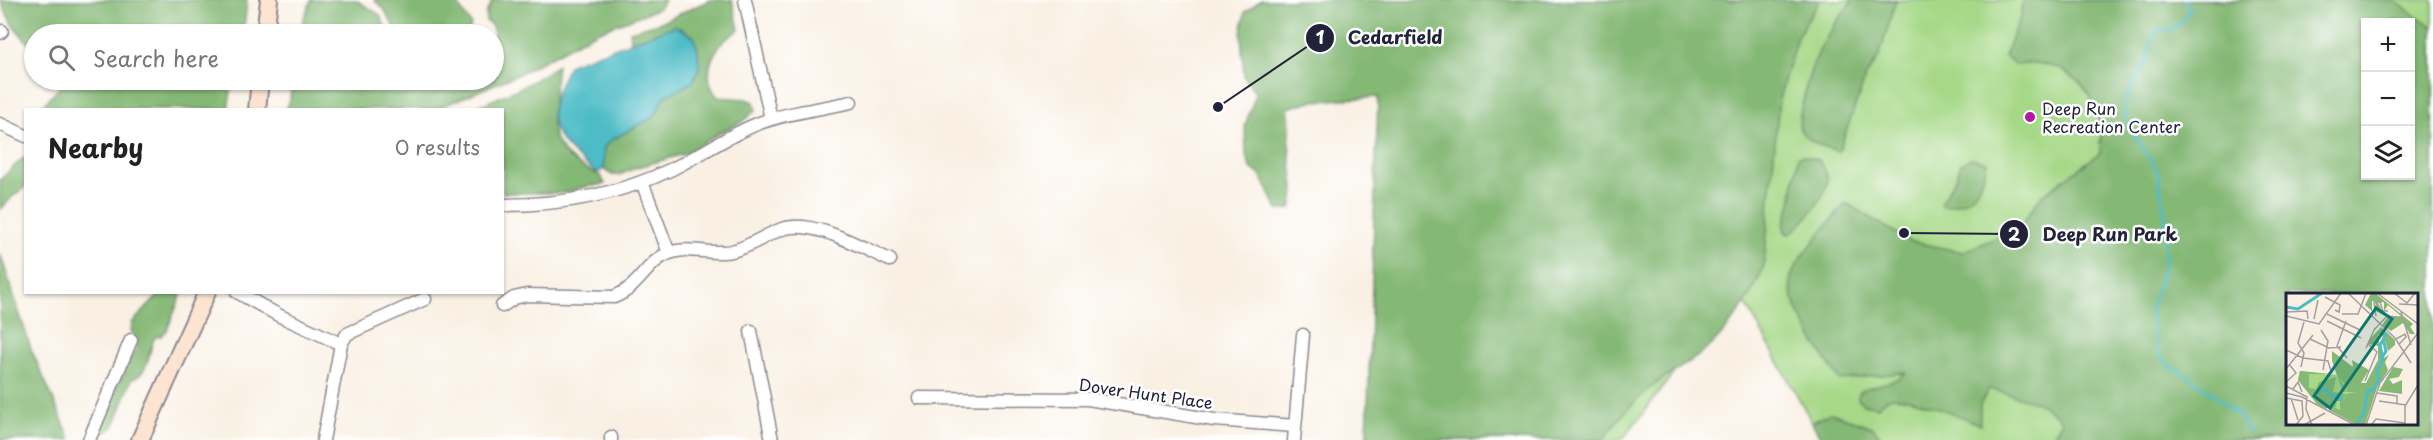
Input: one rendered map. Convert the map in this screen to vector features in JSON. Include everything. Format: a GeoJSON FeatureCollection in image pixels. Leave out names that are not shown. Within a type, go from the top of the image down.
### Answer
{"type":"FeatureCollection","features":[{"type":"Feature","properties":{"kind":"main road"},"geometry":{"type":"LineString","coordinates":[[266,24],[268,0]]}},
{"type":"Feature","properties":{"kind":"main road"},"geometry":{"type":"LineString","coordinates":[[257,108],[259,90]]}},
{"type":"Feature","properties":{"kind":"main road"},"geometry":{"type":"LineString","coordinates":[[140,440],[206,294]]}},
{"type":"Feature","properties":{"kind":"street"},"geometry":{"type":"LineString","coordinates":[[745,0],[771,119]]}},
{"type":"Feature","properties":{"kind":"street"},"geometry":{"type":"LineString","coordinates":[[504,205],[579,200],[642,182],[671,170],[730,136],[771,119],[851,102]]}},
{"type":"Feature","properties":{"kind":"street"},"geometry":{"type":"LineString","coordinates":[[0,124],[24,135]]}},
{"type":"Feature","properties":{"kind":"street"},"geometry":{"type":"LineString","coordinates":[[642,182],[669,253]]}},
{"type":"Feature","properties":{"kind":"street"},"geometry":{"type":"LineString","coordinates":[[502,306],[514,298],[527,295],[614,297],[637,284],[661,258],[669,253],[682,250],[722,252],[735,250],[782,229],[805,226],[891,260]]}},
{"type":"Feature","properties":{"kind":"street"},"geometry":{"type":"LineString","coordinates":[[241,294],[278,315],[341,344]]}},
{"type":"Feature","properties":{"kind":"street"},"geometry":{"type":"LineString","coordinates":[[323,440],[341,344],[350,332],[425,298]]}},
{"type":"Feature","properties":{"kind":"street"},"geometry":{"type":"LineString","coordinates":[[751,331],[772,440]]}},
{"type":"Feature","properties":{"kind":"street"},"geometry":{"type":"LineString","coordinates":[[1294,440],[1303,335]]}},
{"type":"Feature","properties":{"kind":"street"},"geometry":{"type":"LineString","coordinates":[[91,439],[131,340]]}},
{"type":"Feature","properties":{"kind":"street","name":"Dover Hunt Place"},"geometry":{"type":"LineString","coordinates":[[920,398],[1088,399],[1222,421],[1295,426]]}},
{"type":"Feature","properties":{"kind":"green space"},"geometry":{"type":"Polygon","coordinates":[[[0,0],[247,0],[244,24],[24,24],[24,38],[12,24],[0,0]]]}},
{"type":"Feature","properties":{"kind":"green space"},"geometry":{"type":"Polygon","coordinates":[[[311,0],[356,0],[380,15],[384,24],[302,24],[311,0]]]}},
{"type":"Feature","properties":{"kind":"green space"},"geometry":{"type":"Polygon","coordinates":[[[374,0],[460,0],[459,7],[471,24],[392,24],[384,9],[374,0]]]}},
{"type":"Feature","properties":{"kind":"green space"},"geometry":{"type":"Polygon","coordinates":[[[493,0],[665,0],[659,8],[596,32],[504,80],[504,24],[490,24],[486,21],[486,13],[493,0]]]}},
{"type":"Feature","properties":{"kind":"green space"},"geometry":{"type":"Polygon","coordinates":[[[710,0],[732,0],[739,29],[716,51],[709,71],[711,85],[718,97],[747,99],[754,102],[756,110],[742,122],[687,153],[619,175],[612,175],[604,169],[604,147],[611,140],[654,117],[665,96],[692,83],[697,57],[695,42],[691,36],[675,26],[631,42],[630,31],[664,21],[710,0]]]}},
{"type":"Feature","properties":{"kind":"green space"},"geometry":{"type":"Polygon","coordinates":[[[1261,0],[1820,0],[1797,37],[1779,99],[1764,265],[1748,298],[1715,342],[1642,395],[1603,440],[1367,440],[1378,97],[1311,101],[1288,108],[1294,195],[1291,209],[1278,210],[1261,176],[1250,167],[1246,154],[1245,125],[1256,94],[1244,77],[1241,33],[1245,12],[1261,0]]]}},
{"type":"Feature","properties":{"kind":"green space"},"geometry":{"type":"Polygon","coordinates":[[[1382,0],[2433,0],[2433,440],[1822,440],[1738,290],[1622,440],[1367,440],[1382,0]]]}},
{"type":"Feature","properties":{"kind":"green space"},"geometry":{"type":"Polygon","coordinates":[[[1853,0],[1896,0],[1879,57],[1866,76],[1839,151],[1823,146],[1807,137],[1800,129],[1799,117],[1816,58],[1836,22],[1853,0]]]}},
{"type":"Feature","properties":{"kind":"green space"},"geometry":{"type":"Polygon","coordinates":[[[2022,0],[2393,0],[2433,27],[2433,440],[2051,440],[2062,421],[2055,414],[2038,403],[1989,389],[1980,405],[1980,425],[1934,407],[1897,397],[1885,400],[1878,407],[1863,404],[1858,399],[1859,392],[1890,382],[1906,372],[1840,380],[1800,315],[1794,300],[1791,277],[1800,260],[1846,203],[1909,241],[1963,252],[2019,228],[2042,195],[2100,153],[2101,129],[2090,95],[2080,83],[2059,68],[2037,63],[2017,65],[2004,56],[2021,15],[2022,0]]]}},
{"type":"Feature","properties":{"kind":"green space"},"geometry":{"type":"Polygon","coordinates":[[[557,65],[552,119],[553,132],[558,145],[567,156],[601,176],[605,184],[566,193],[504,193],[504,108],[473,108],[503,96],[557,65]]]}},
{"type":"Feature","properties":{"kind":"green space"},"geometry":{"type":"Polygon","coordinates":[[[57,90],[231,90],[228,108],[40,108],[57,90]]]}},
{"type":"Feature","properties":{"kind":"green space"},"geometry":{"type":"Polygon","coordinates":[[[291,90],[481,90],[438,108],[286,108],[291,90]]]}},
{"type":"Feature","properties":{"kind":"green space"},"geometry":{"type":"Polygon","coordinates":[[[1801,155],[1819,160],[1826,173],[1827,183],[1826,189],[1812,211],[1789,234],[1785,232],[1784,225],[1791,203],[1798,157],[1801,155]]]}},
{"type":"Feature","properties":{"kind":"green space"},"geometry":{"type":"Polygon","coordinates":[[[24,158],[24,188],[0,210],[0,180],[24,158]]]}},
{"type":"Feature","properties":{"kind":"green space"},"geometry":{"type":"Polygon","coordinates":[[[1970,158],[1987,162],[1982,180],[1975,193],[1963,202],[1944,206],[1941,204],[1942,200],[1956,178],[1961,164],[1970,158]]]}},
{"type":"Feature","properties":{"kind":"green space"},"geometry":{"type":"Polygon","coordinates":[[[0,253],[31,349],[71,440],[0,440],[0,253]]]}},
{"type":"Feature","properties":{"kind":"green space"},"geometry":{"type":"Polygon","coordinates":[[[160,294],[182,294],[167,330],[161,336],[155,337],[145,367],[138,376],[132,379],[113,428],[106,432],[99,429],[125,366],[137,345],[131,332],[132,323],[160,294]]]}},
{"type":"Feature","properties":{"kind":"green space"},"geometry":{"type":"Polygon","coordinates":[[[1831,413],[1872,427],[1884,440],[1822,440],[1812,422],[1831,413]]]}},
{"type":"Feature","properties":{"kind":"water"},"geometry":{"type":"Polygon","coordinates":[[[675,26],[693,36],[698,50],[699,69],[692,83],[665,96],[654,117],[611,140],[604,147],[604,169],[597,173],[568,149],[554,126],[552,113],[554,99],[570,64],[675,26]]]}},
{"type":"Feature","properties":{"kind":"waterway"},"geometry":{"type":"LineString","coordinates":[[2185,0],[2190,9],[2182,22],[2170,30],[2160,29],[2153,34],[2147,60],[2125,101],[2125,114],[2130,128],[2157,170],[2165,215],[2165,264],[2150,312],[2160,357],[2171,367],[2216,396],[2237,414],[2250,433]]}},
{"type":"Feature","properties":{"kind":"place","name":"Cedarfield"},"geometry":{"type":"Point","coordinates":[1218,107]}},
{"type":"Feature","properties":{"kind":"place","name":"Deep Run Recreation Center"},"geometry":{"type":"Point","coordinates":[2030,117]}},
{"type":"Feature","properties":{"kind":"place","name":"Deep Run Park"},"geometry":{"type":"Point","coordinates":[1904,233]}}]}
